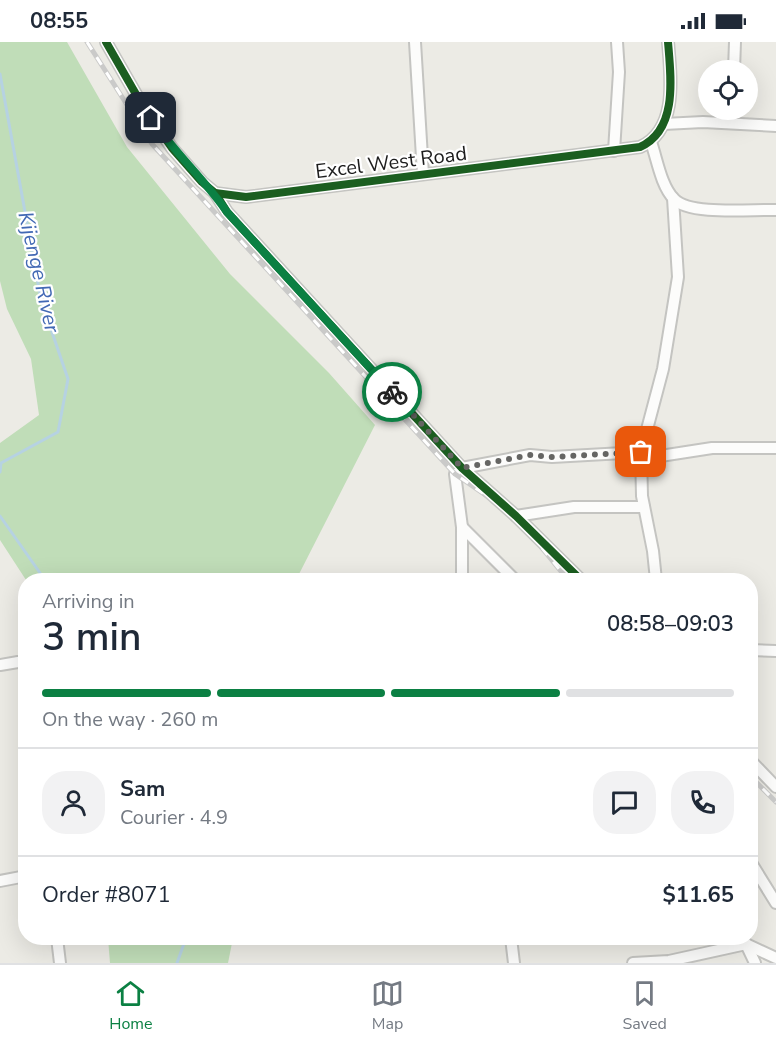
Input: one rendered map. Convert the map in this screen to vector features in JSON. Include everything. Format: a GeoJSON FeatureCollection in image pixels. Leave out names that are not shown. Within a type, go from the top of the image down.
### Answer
{"type":"FeatureCollection","features":[{"type":"Feature","properties":{"kind":"street"},"geometry":{"type":"LineString","coordinates":[[106,42],[141,104],[172,148],[215,193],[227,212],[459,471],[516,516],[574,573]]}},
{"type":"Feature","properties":{"kind":"street"},"geometry":{"type":"LineString","coordinates":[[415,42],[423,174]]}},
{"type":"Feature","properties":{"kind":"street"},"geometry":{"type":"LineString","coordinates":[[614,151],[619,72],[616,42]]}},
{"type":"Feature","properties":{"kind":"street"},"geometry":{"type":"LineString","coordinates":[[655,573],[644,507],[641,452],[661,378],[678,277],[673,198],[651,142],[664,124],[670,84],[668,42]]}},
{"type":"Feature","properties":{"kind":"street"},"geometry":{"type":"LineString","coordinates":[[734,60],[735,42]]}},
{"type":"Feature","properties":{"kind":"street"},"geometry":{"type":"LineString","coordinates":[[664,124],[731,123],[776,126]]}},
{"type":"Feature","properties":{"kind":"street","name":"Excel West Road"},"geometry":{"type":"LineString","coordinates":[[215,193],[246,197],[614,151],[639,147],[651,142]]}},
{"type":"Feature","properties":{"kind":"street"},"geometry":{"type":"LineString","coordinates":[[673,198],[689,207],[711,210],[776,210]]}},
{"type":"Feature","properties":{"kind":"street"},"geometry":{"type":"LineString","coordinates":[[459,471],[530,455],[552,457],[641,452],[654,457],[712,448],[776,448]]}},
{"type":"Feature","properties":{"kind":"street"},"geometry":{"type":"LineString","coordinates":[[459,471],[462,573]]}},
{"type":"Feature","properties":{"kind":"street"},"geometry":{"type":"LineString","coordinates":[[516,516],[574,507],[644,507]]}},
{"type":"Feature","properties":{"kind":"street"},"geometry":{"type":"LineString","coordinates":[[462,527],[508,573]]}},
{"type":"Feature","properties":{"kind":"street"},"geometry":{"type":"LineString","coordinates":[[758,650],[776,651]]}},
{"type":"Feature","properties":{"kind":"street"},"geometry":{"type":"LineString","coordinates":[[0,665],[18,662]]}},
{"type":"Feature","properties":{"kind":"street"},"geometry":{"type":"LineString","coordinates":[[758,768],[776,787]]}},
{"type":"Feature","properties":{"kind":"street"},"geometry":{"type":"LineString","coordinates":[[758,874],[776,903]]}},
{"type":"Feature","properties":{"kind":"street"},"geometry":{"type":"LineString","coordinates":[[0,881],[18,878]]}},
{"type":"Feature","properties":{"kind":"street"},"geometry":{"type":"LineString","coordinates":[[58,945],[60,963]]}},
{"type":"Feature","properties":{"kind":"street"},"geometry":{"type":"LineString","coordinates":[[513,945],[514,963]]}},
{"type":"Feature","properties":{"kind":"street"},"geometry":{"type":"LineString","coordinates":[[633,963],[669,961],[729,945]]}},
{"type":"Feature","properties":{"kind":"street"},"geometry":{"type":"LineString","coordinates":[[746,945],[755,963]]}},
{"type":"Feature","properties":{"kind":"street"},"geometry":{"type":"LineString","coordinates":[[752,945],[776,958]]}},
{"type":"Feature","properties":{"kind":"green space"},"geometry":{"type":"Polygon","coordinates":[[[0,42],[67,42],[127,147],[230,274],[329,373],[375,425],[300,573],[21,573],[0,540],[0,443],[39,415],[31,359],[7,309],[0,281],[0,42]]]}},
{"type":"Feature","properties":{"kind":"green space"},"geometry":{"type":"Polygon","coordinates":[[[109,945],[232,945],[228,963],[110,963],[109,945]]]}},
{"type":"Feature","properties":{"kind":"waterway","name":"Kijenge River"},"geometry":{"type":"LineString","coordinates":[[0,74],[41,300],[68,379],[58,432],[1,463],[0,472]]}},
{"type":"Feature","properties":{"kind":"waterway","name":"Kijenge River"},"geometry":{"type":"LineString","coordinates":[[0,516],[40,573]]}},
{"type":"Feature","properties":{"kind":"waterway","name":"Kijenge River"},"geometry":{"type":"LineString","coordinates":[[177,963],[183,945]]}},
{"type":"Feature","properties":{"kind":"railway"},"geometry":{"type":"LineString","coordinates":[[87,42],[152,144],[455,474],[516,516],[562,573]]}},
{"type":"Feature","properties":{"kind":"railway"},"geometry":{"type":"LineString","coordinates":[[758,784],[776,802]]}},
{"type":"Feature","properties":{"kind":"cycle path"},"geometry":{"type":"LineString","coordinates":[[106,42],[141,103],[172,148],[202,182],[215,193],[246,197],[640,147],[652,139],[661,128],[666,116],[670,87],[668,42]]}},
{"type":"Feature","properties":{"kind":"cycle path"},"geometry":{"type":"LineString","coordinates":[[215,193],[227,212],[462,468],[516,516],[574,573]]}},
{"type":"Feature","properties":{"kind":"way so far"},"geometry":{"type":"LineString","coordinates":[[392,392],[462,468],[530,455],[552,457],[606,452],[641,452]]}},
{"type":"Feature","properties":{"kind":"route"},"geometry":{"type":"LineString","coordinates":[[151,118],[172,148],[215,193],[227,212],[392,392]]}}]}
